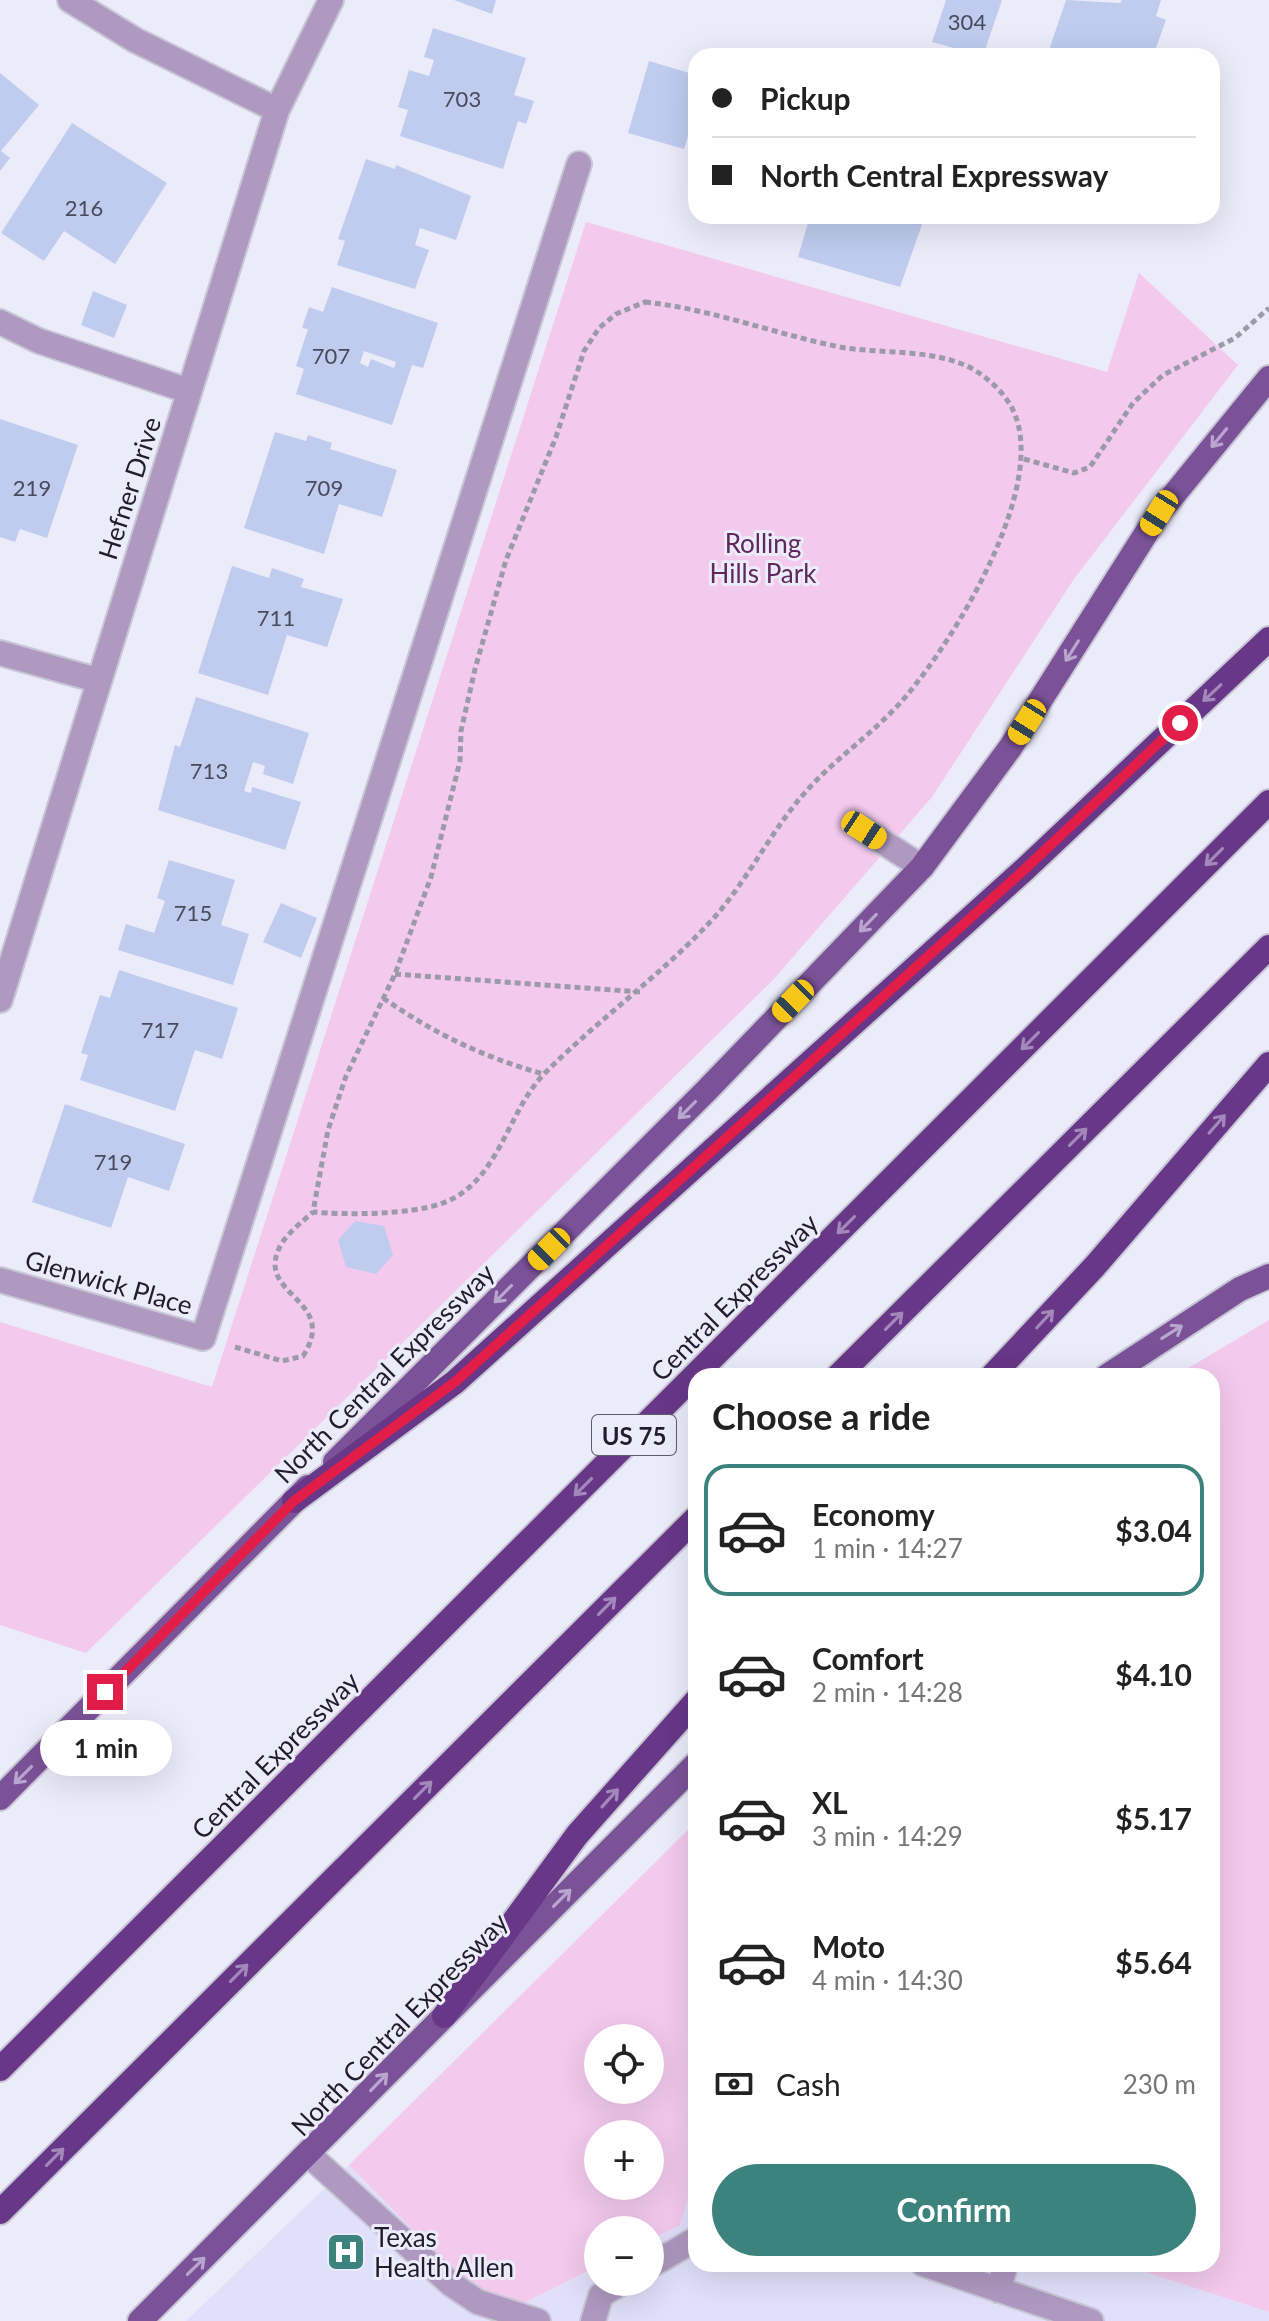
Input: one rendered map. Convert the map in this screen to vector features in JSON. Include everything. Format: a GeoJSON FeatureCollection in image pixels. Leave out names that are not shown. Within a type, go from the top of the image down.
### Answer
{"type":"FeatureCollection","features":[{"type":"Feature","properties":{"kind":"highway"},"geometry":{"type":"LineString","coordinates":[[294,1501],[467,1372],[1025,869],[1269,639]]}},
{"type":"Feature","properties":{"kind":"highway","name":"Central Expressway"},"geometry":{"type":"LineString","coordinates":[[702,1368],[1269,802]]}},
{"type":"Feature","properties":{"kind":"highway"},"geometry":{"type":"LineString","coordinates":[[846,1368],[1269,947]]}},
{"type":"Feature","properties":{"kind":"highway"},"geometry":{"type":"LineString","coordinates":[[999,1368],[1095,1266],[1269,1064]]}},
{"type":"Feature","properties":{"kind":"highway","name":"Central Expressway"},"geometry":{"type":"LineString","coordinates":[[0,2069],[688,1382]]}},
{"type":"Feature","properties":{"kind":"highway"},"geometry":{"type":"LineString","coordinates":[[0,2212],[688,1526]]}},
{"type":"Feature","properties":{"kind":"highway"},"geometry":{"type":"LineString","coordinates":[[444,2016],[577,1835],[688,1710]]}},
{"type":"Feature","properties":{"kind":"main road","name":"North Central Expressway"},"geometry":{"type":"LineString","coordinates":[[0,1798],[707,1090],[922,867],[1010,748],[1159,513],[1269,378]]}},
{"type":"Feature","properties":{"kind":"main road"},"geometry":{"type":"LineString","coordinates":[[1119,1368],[1240,1289],[1269,1276]]}},
{"type":"Feature","properties":{"kind":"main road","name":"North Central Expressway"},"geometry":{"type":"LineString","coordinates":[[140,2321],[688,1772]]}},
{"type":"Feature","properties":{"kind":"street"},"geometry":{"type":"LineString","coordinates":[[70,0],[135,40],[277,110]]}},
{"type":"Feature","properties":{"kind":"street","name":"Hefner Drive"},"geometry":{"type":"LineString","coordinates":[[0,1000],[4,971],[277,110],[331,0]]}},
{"type":"Feature","properties":{"kind":"street"},"geometry":{"type":"LineString","coordinates":[[203,1338],[579,164]]}},
{"type":"Feature","properties":{"kind":"street"},"geometry":{"type":"LineString","coordinates":[[0,322],[39,341],[189,391]]}},
{"type":"Feature","properties":{"kind":"street"},"geometry":{"type":"LineString","coordinates":[[0,653],[97,680]]}},
{"type":"Feature","properties":{"kind":"street"},"geometry":{"type":"LineString","coordinates":[[864,830],[922,867]]}},
{"type":"Feature","properties":{"kind":"street","name":"Glenwick Place"},"geometry":{"type":"LineString","coordinates":[[0,1280],[203,1338]]}},
{"type":"Feature","properties":{"kind":"street"},"geometry":{"type":"LineString","coordinates":[[309,2155],[451,2284],[474,2312],[538,2321]]}},
{"type":"Feature","properties":{"kind":"street"},"geometry":{"type":"LineString","coordinates":[[664,2258],[688,2244]]}},
{"type":"Feature","properties":{"kind":"street"},"geometry":{"type":"LineString","coordinates":[[946,2272],[1091,2321]]}},
{"type":"Feature","properties":{"kind":"street"},"geometry":{"type":"LineString","coordinates":[[998,2290],[1004,2272]]}},
{"type":"Feature","properties":{"kind":"street"},"geometry":{"type":"LineString","coordinates":[[593,2321],[601,2296]]}},
{"type":"Feature","properties":{"kind":"path"},"geometry":{"type":"LineString","coordinates":[[203,1338],[282,1361],[303,1356],[314,1331],[312,1316],[279,1282],[273,1264],[282,1242],[313,1212],[325,1143],[346,1076],[395,974],[434,863],[460,761],[461,731],[475,669],[506,560],[556,437],[584,351],[599,328],[616,314],[645,302],[679,306],[841,347],[946,358],[968,366],[994,385],[1013,409],[1024,459],[1008,517],[987,571],[955,627],[908,694],[866,738],[809,787],[714,918],[640,992],[543,1074],[475,1182],[443,1203],[347,1215],[313,1212]]}},
{"type":"Feature","properties":{"kind":"path"},"geometry":{"type":"LineString","coordinates":[[1024,459],[1074,473],[1090,467],[1133,403],[1163,375],[1235,338],[1269,308]]}},
{"type":"Feature","properties":{"kind":"path"},"geometry":{"type":"LineString","coordinates":[[395,974],[640,992]]}},
{"type":"Feature","properties":{"kind":"path"},"geometry":{"type":"LineString","coordinates":[[383,998],[431,1031],[470,1051],[543,1074]]}},
{"type":"Feature","properties":{"kind":"shaded area","name":"Texas Health Allen"},"geometry":{"type":"Polygon","coordinates":[[[349,2165],[466,2284],[524,2303],[584,2273],[584,2296],[664,2296],[664,2233],[680,2225],[688,2200],[688,2272],[1146,2272],[1269,2312],[1269,2321],[186,2321],[349,2165]]]}},
{"type":"Feature","properties":{"kind":"green space","name":"Rolling Hills Park"},"geometry":{"type":"Polygon","coordinates":[[[586,222],[1107,372],[1139,273],[1238,365],[1074,579],[932,797],[773,980],[86,1653],[0,1625],[0,1322],[212,1387],[586,222]]]}},
{"type":"Feature","properties":{"kind":"green space"},"geometry":{"type":"Polygon","coordinates":[[[1269,1320],[1269,2312],[1146,2272],[1220,2272],[1220,1368],[1188,1368],[1269,1320]]]}},
{"type":"Feature","properties":{"kind":"green space"},"geometry":{"type":"Polygon","coordinates":[[[688,1830],[688,2200],[680,2225],[664,2233],[664,2216],[584,2216],[584,2273],[524,2303],[466,2284],[349,2165],[688,1830]]]}},
{"type":"Feature","properties":{"kind":"building"},"geometry":{"type":"Polygon","coordinates":[[[454,0],[496,0],[492,14],[454,0]]]}},
{"type":"Feature","properties":{"kind":"building"},"geometry":{"type":"Polygon","coordinates":[[[946,0],[1002,0],[986,48],[954,48],[932,42],[946,0]]]}},
{"type":"Feature","properties":{"kind":"building"},"geometry":{"type":"Polygon","coordinates":[[[1066,0],[1120,3],[1122,0],[1161,0],[1156,16],[1166,20],[1156,48],[1050,48],[1066,0]]]}},
{"type":"Feature","properties":{"kind":"building"},"geometry":{"type":"Polygon","coordinates":[[[433,28],[526,58],[514,95],[534,101],[526,124],[518,121],[503,169],[400,136],[408,110],[398,107],[409,70],[429,76],[434,60],[424,57],[433,28]]]}},
{"type":"Feature","properties":{"kind":"building"},"geometry":{"type":"Polygon","coordinates":[[[649,61],[688,73],[688,136],[684,149],[628,133],[649,61]]]}},
{"type":"Feature","properties":{"kind":"building"},"geometry":{"type":"Polygon","coordinates":[[[0,73],[39,105],[1,151],[10,158],[0,171],[0,73]]]}},
{"type":"Feature","properties":{"kind":"building"},"geometry":{"type":"Polygon","coordinates":[[[72,123],[167,183],[115,264],[64,231],[44,261],[1,233],[72,123]]]}},
{"type":"Feature","properties":{"kind":"building"},"geometry":{"type":"Polygon","coordinates":[[[366,159],[395,169],[396,165],[471,196],[456,240],[420,228],[415,245],[429,250],[415,289],[337,265],[345,241],[338,239],[366,159]]]}},
{"type":"Feature","properties":{"kind":"building"},"geometry":{"type":"Polygon","coordinates":[[[808,224],[922,224],[900,287],[798,257],[808,224]]]}},
{"type":"Feature","properties":{"kind":"building"},"geometry":{"type":"Polygon","coordinates":[[[332,287],[438,323],[423,368],[412,365],[392,425],[296,394],[304,369],[296,366],[308,329],[302,328],[309,307],[323,312],[332,287]],[[364,351],[360,363],[368,367],[371,359],[394,368],[396,362],[364,351]]]}},
{"type":"Feature","properties":{"kind":"building"},"geometry":{"type":"Polygon","coordinates":[[[93,291],[127,305],[114,338],[81,325],[93,291]]]}},
{"type":"Feature","properties":{"kind":"building"},"geometry":{"type":"Polygon","coordinates":[[[0,419],[78,445],[47,538],[20,529],[15,542],[0,537],[0,419]]]}},
{"type":"Feature","properties":{"kind":"building"},"geometry":{"type":"Polygon","coordinates":[[[275,432],[306,441],[308,435],[332,443],[330,449],[397,470],[382,517],[339,504],[324,554],[244,528],[275,432]]]}},
{"type":"Feature","properties":{"kind":"building"},"geometry":{"type":"Polygon","coordinates":[[[232,566],[269,578],[272,568],[304,579],[301,587],[343,599],[327,647],[287,635],[268,695],[198,673],[232,566]]]}},
{"type":"Feature","properties":{"kind":"building"},"geometry":{"type":"Polygon","coordinates":[[[196,697],[309,733],[293,784],[263,774],[265,766],[253,762],[244,791],[251,793],[252,787],[301,802],[285,850],[158,810],[175,745],[180,747],[196,697]]]}},
{"type":"Feature","properties":{"kind":"building"},"geometry":{"type":"Polygon","coordinates":[[[169,860],[235,880],[221,925],[249,934],[233,985],[118,950],[126,924],[154,933],[165,901],[157,898],[169,860]]]}},
{"type":"Feature","properties":{"kind":"building"},"geometry":{"type":"Polygon","coordinates":[[[281,903],[317,918],[301,958],[263,942],[281,903]]]}},
{"type":"Feature","properties":{"kind":"building"},"geometry":{"type":"Polygon","coordinates":[[[119,970],[238,1008],[222,1059],[195,1050],[175,1111],[80,1080],[88,1055],[81,1053],[100,995],[110,998],[119,970]]]}},
{"type":"Feature","properties":{"kind":"building"},"geometry":{"type":"Polygon","coordinates":[[[65,1104],[185,1144],[169,1191],[128,1177],[111,1228],[32,1202],[65,1104]]]}},
{"type":"Feature","properties":{"kind":"building"},"geometry":{"type":"Polygon","coordinates":[[[355,1221],[384,1226],[393,1255],[376,1274],[346,1267],[338,1240],[355,1221]]]}},
{"type":"Feature","properties":{"kind":"place","name":"Texas Health Allen"},"geometry":{"type":"Point","coordinates":[346,2252]}},
{"type":"Feature","properties":{"kind":"route"},"geometry":{"type":"LineString","coordinates":[[105,1692],[294,1501],[455,1382],[1025,869],[1180,723]]}}]}
